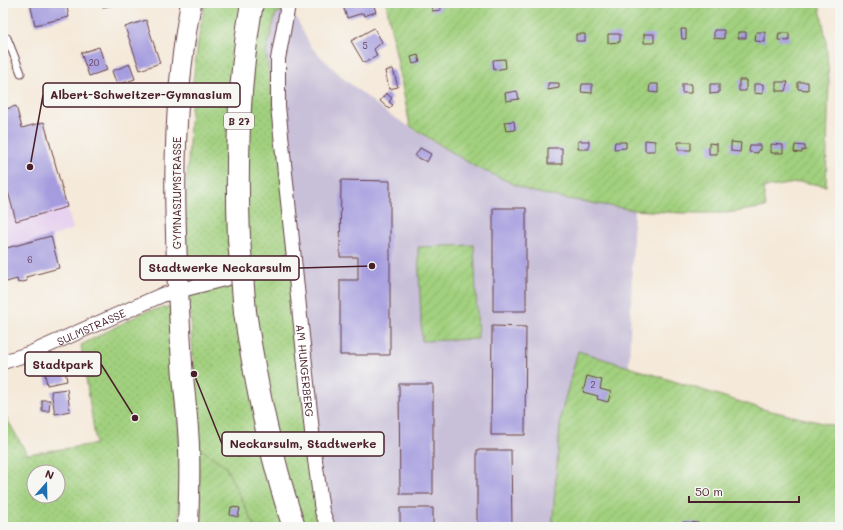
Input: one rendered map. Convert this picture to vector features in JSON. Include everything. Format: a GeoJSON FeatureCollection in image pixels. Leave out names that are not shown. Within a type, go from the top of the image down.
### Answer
{"type":"FeatureCollection","features":[{"type":"Feature","properties":{"kind":"highway","name":"B 27"},"geometry":{"type":"LineString","coordinates":[[252,3],[242,78],[238,135],[239,239],[245,312],[255,374],[268,438],[294,527]]}},
{"type":"Feature","properties":{"kind":"street","name":"GYMNASIUMSTRASSE"},"geometry":{"type":"LineString","coordinates":[[188,527],[190,485],[189,444],[183,379],[178,290],[175,215],[175,157],[179,82],[191,3]]}},
{"type":"Feature","properties":{"kind":"street","name":"AM HUNGERBERG"},"geometry":{"type":"LineString","coordinates":[[288,5],[278,59],[278,106],[315,460],[322,511],[328,527]]}},
{"type":"Feature","properties":{"kind":"street"},"geometry":{"type":"LineString","coordinates":[[178,290],[294,261]]}},
{"type":"Feature","properties":{"kind":"street","name":"SULMSTRASSE"},"geometry":{"type":"LineString","coordinates":[[3,362],[31,353],[162,295],[178,290]]}},
{"type":"Feature","properties":{"kind":"lane"},"geometry":{"type":"LineString","coordinates":[[3,40],[7,38],[21,73]]}},
{"type":"Feature","properties":{"kind":"shaded area"},"geometry":{"type":"Polygon","coordinates":[[[292,10],[311,47],[344,79],[387,113],[474,166],[529,191],[634,210],[629,367],[578,351],[561,414],[552,527],[322,527],[266,53],[276,13],[292,10]]]}},
{"type":"Feature","properties":{"kind":"shaded area"},"geometry":{"type":"Polygon","coordinates":[[[16,106],[22,127],[44,122],[73,229],[51,237],[59,268],[3,283],[3,110],[16,106]]]}},
{"type":"Feature","properties":{"kind":"green space"},"geometry":{"type":"Polygon","coordinates":[[[205,3],[294,3],[292,10],[276,13],[266,53],[275,109],[322,527],[255,527],[225,466],[198,447],[185,214],[192,89],[198,41],[205,3]]]}},
{"type":"Feature","properties":{"kind":"green space"},"geometry":{"type":"Polygon","coordinates":[[[386,3],[819,3],[826,39],[829,81],[826,186],[802,182],[763,188],[766,207],[726,213],[681,213],[634,210],[529,191],[474,166],[410,126],[386,3]]]}},
{"type":"Feature","properties":{"kind":"green space"},"geometry":{"type":"Polygon","coordinates":[[[474,245],[478,339],[422,341],[418,247],[474,245]]]}},
{"type":"Feature","properties":{"kind":"green space"},"geometry":{"type":"Polygon","coordinates":[[[172,306],[179,423],[180,527],[3,527],[3,412],[27,454],[96,444],[81,345],[144,312],[172,306]]]}},
{"type":"Feature","properties":{"kind":"green space"},"geometry":{"type":"Polygon","coordinates":[[[578,351],[763,409],[840,427],[840,527],[552,527],[561,414],[578,351]]]}},
{"type":"Feature","properties":{"kind":"green space"},"geometry":{"type":"Polygon","coordinates":[[[198,447],[225,466],[255,527],[201,527],[198,447]]]}},
{"type":"Feature","properties":{"kind":"building"},"geometry":{"type":"Polygon","coordinates":[[[30,3],[66,3],[69,17],[35,25],[30,3]]]}},
{"type":"Feature","properties":{"kind":"building"},"geometry":{"type":"Polygon","coordinates":[[[102,3],[119,3],[119,4],[103,7],[102,3]]]}},
{"type":"Feature","properties":{"kind":"building"},"geometry":{"type":"Polygon","coordinates":[[[342,3],[373,3],[376,12],[364,16],[363,13],[347,18],[342,3]]]}},
{"type":"Feature","properties":{"kind":"building"},"geometry":{"type":"Polygon","coordinates":[[[431,3],[440,3],[441,10],[432,11],[431,3]]]}},
{"type":"Feature","properties":{"kind":"building"},"geometry":{"type":"Polygon","coordinates":[[[146,20],[160,63],[140,70],[125,27],[146,20]]]}},
{"type":"Feature","properties":{"kind":"building"},"geometry":{"type":"Polygon","coordinates":[[[374,28],[382,42],[374,49],[377,56],[364,63],[351,41],[374,28]]]}},
{"type":"Feature","properties":{"kind":"building"},"geometry":{"type":"Polygon","coordinates":[[[681,29],[686,29],[686,39],[682,39],[681,29]]]}},
{"type":"Feature","properties":{"kind":"building"},"geometry":{"type":"Polygon","coordinates":[[[714,30],[724,30],[724,39],[714,38],[714,30]]]}},
{"type":"Feature","properties":{"kind":"building"},"geometry":{"type":"Polygon","coordinates":[[[738,32],[746,32],[746,38],[738,38],[738,32]]]}},
{"type":"Feature","properties":{"kind":"building"},"geometry":{"type":"Polygon","coordinates":[[[756,32],[765,32],[765,42],[755,41],[756,32]]]}},
{"type":"Feature","properties":{"kind":"building"},"geometry":{"type":"Polygon","coordinates":[[[779,33],[789,33],[789,41],[778,40],[779,33]]]}},
{"type":"Feature","properties":{"kind":"building"},"geometry":{"type":"Polygon","coordinates":[[[576,34],[585,34],[585,41],[576,41],[576,34]]]}},
{"type":"Feature","properties":{"kind":"building"},"geometry":{"type":"Polygon","coordinates":[[[608,34],[620,34],[620,42],[608,43],[608,34]]]}},
{"type":"Feature","properties":{"kind":"building"},"geometry":{"type":"Polygon","coordinates":[[[644,34],[654,34],[654,43],[644,43],[644,34]]]}},
{"type":"Feature","properties":{"kind":"building"},"geometry":{"type":"Polygon","coordinates":[[[99,47],[107,70],[89,76],[81,53],[99,47]]]}},
{"type":"Feature","properties":{"kind":"building"},"geometry":{"type":"Polygon","coordinates":[[[418,55],[420,62],[413,64],[411,57],[418,55]]]}},
{"type":"Feature","properties":{"kind":"building"},"geometry":{"type":"Polygon","coordinates":[[[505,59],[506,68],[494,70],[493,60],[505,59]]]}},
{"type":"Feature","properties":{"kind":"building"},"geometry":{"type":"Polygon","coordinates":[[[130,64],[135,79],[117,85],[112,71],[130,64]]]}},
{"type":"Feature","properties":{"kind":"building"},"geometry":{"type":"Polygon","coordinates":[[[393,69],[398,87],[389,89],[385,71],[393,69]]]}},
{"type":"Feature","properties":{"kind":"building"},"geometry":{"type":"Polygon","coordinates":[[[739,80],[746,80],[746,91],[739,91],[739,80]]]}},
{"type":"Feature","properties":{"kind":"building"},"geometry":{"type":"Polygon","coordinates":[[[776,82],[788,82],[785,91],[776,91],[776,82]]]}},
{"type":"Feature","properties":{"kind":"building"},"geometry":{"type":"Polygon","coordinates":[[[798,82],[808,82],[808,90],[798,89],[798,82]]]}},
{"type":"Feature","properties":{"kind":"building"},"geometry":{"type":"Polygon","coordinates":[[[548,83],[559,83],[559,88],[548,90],[548,83]]]}},
{"type":"Feature","properties":{"kind":"building"},"geometry":{"type":"Polygon","coordinates":[[[582,84],[592,84],[592,93],[581,92],[582,84]]]}},
{"type":"Feature","properties":{"kind":"building"},"geometry":{"type":"Polygon","coordinates":[[[650,84],[658,84],[658,93],[649,92],[650,84]]]}},
{"type":"Feature","properties":{"kind":"building"},"geometry":{"type":"Polygon","coordinates":[[[682,84],[691,84],[691,93],[682,93],[682,84]]]}},
{"type":"Feature","properties":{"kind":"building"},"geometry":{"type":"Polygon","coordinates":[[[710,84],[719,84],[719,93],[710,94],[710,84]]]}},
{"type":"Feature","properties":{"kind":"building"},"geometry":{"type":"Polygon","coordinates":[[[754,84],[763,84],[763,94],[754,93],[754,84]]]}},
{"type":"Feature","properties":{"kind":"building"},"geometry":{"type":"Polygon","coordinates":[[[517,91],[519,99],[506,101],[505,93],[517,91]]]}},
{"type":"Feature","properties":{"kind":"building"},"geometry":{"type":"Polygon","coordinates":[[[386,93],[392,98],[389,102],[393,105],[389,109],[380,101],[386,93]]]}},
{"type":"Feature","properties":{"kind":"building"},"geometry":{"type":"Polygon","coordinates":[[[16,106],[22,128],[44,122],[67,207],[16,221],[3,173],[3,110],[16,106]]]}},
{"type":"Feature","properties":{"kind":"building"},"geometry":{"type":"Polygon","coordinates":[[[514,121],[515,130],[506,131],[504,122],[514,121]]]}},
{"type":"Feature","properties":{"kind":"building"},"geometry":{"type":"Polygon","coordinates":[[[645,140],[655,141],[655,151],[645,151],[645,140]]]}},
{"type":"Feature","properties":{"kind":"building"},"geometry":{"type":"Polygon","coordinates":[[[578,141],[589,141],[589,149],[578,149],[578,141]]]}},
{"type":"Feature","properties":{"kind":"building"},"geometry":{"type":"Polygon","coordinates":[[[615,142],[626,142],[626,148],[614,149],[615,142]]]}},
{"type":"Feature","properties":{"kind":"building"},"geometry":{"type":"Polygon","coordinates":[[[678,142],[691,142],[691,150],[678,150],[678,142]]]}},
{"type":"Feature","properties":{"kind":"building"},"geometry":{"type":"Polygon","coordinates":[[[731,142],[741,143],[740,152],[731,151],[731,142]]]}},
{"type":"Feature","properties":{"kind":"building"},"geometry":{"type":"Polygon","coordinates":[[[709,143],[717,144],[717,154],[709,154],[709,143]]]}},
{"type":"Feature","properties":{"kind":"building"},"geometry":{"type":"Polygon","coordinates":[[[771,144],[783,145],[783,153],[771,153],[771,144]]]}},
{"type":"Feature","properties":{"kind":"building"},"geometry":{"type":"Polygon","coordinates":[[[750,145],[760,145],[760,150],[758,150],[758,153],[749,152],[750,145]]]}},
{"type":"Feature","properties":{"kind":"building"},"geometry":{"type":"Polygon","coordinates":[[[795,145],[805,146],[805,151],[802,150],[802,153],[794,152],[795,145]]]}},
{"type":"Feature","properties":{"kind":"building"},"geometry":{"type":"Polygon","coordinates":[[[420,148],[431,154],[427,162],[415,156],[420,148]]]}},
{"type":"Feature","properties":{"kind":"building"},"geometry":{"type":"Polygon","coordinates":[[[548,148],[562,148],[562,164],[548,164],[548,148]]]}},
{"type":"Feature","properties":{"kind":"building"},"geometry":{"type":"Polygon","coordinates":[[[341,180],[390,181],[390,355],[340,355],[340,280],[358,280],[358,257],[340,257],[341,180]]]}},
{"type":"Feature","properties":{"kind":"building"},"geometry":{"type":"Polygon","coordinates":[[[493,208],[526,208],[526,311],[493,311],[493,208]]]}},
{"type":"Feature","properties":{"kind":"building"},"geometry":{"type":"Polygon","coordinates":[[[51,236],[59,268],[26,277],[27,281],[18,283],[17,279],[3,283],[3,249],[51,236]]]}},
{"type":"Feature","properties":{"kind":"building"},"geometry":{"type":"Polygon","coordinates":[[[492,326],[526,327],[525,435],[491,435],[492,326]]]}},
{"type":"Feature","properties":{"kind":"building"},"geometry":{"type":"Polygon","coordinates":[[[64,364],[67,381],[47,385],[44,368],[64,364]]]}},
{"type":"Feature","properties":{"kind":"building"},"geometry":{"type":"Polygon","coordinates":[[[587,376],[602,380],[600,389],[611,392],[608,402],[597,399],[598,396],[583,392],[587,376]]]}},
{"type":"Feature","properties":{"kind":"building"},"geometry":{"type":"Polygon","coordinates":[[[399,384],[433,384],[433,494],[400,494],[399,384]]]}},
{"type":"Feature","properties":{"kind":"building"},"geometry":{"type":"Polygon","coordinates":[[[67,389],[70,411],[55,414],[51,391],[67,389]]]}},
{"type":"Feature","properties":{"kind":"building"},"geometry":{"type":"Polygon","coordinates":[[[42,400],[50,400],[49,411],[42,411],[42,400]]]}},
{"type":"Feature","properties":{"kind":"building"},"geometry":{"type":"Polygon","coordinates":[[[477,450],[511,450],[512,527],[477,527],[477,450]]]}},
{"type":"Feature","properties":{"kind":"building"},"geometry":{"type":"Polygon","coordinates":[[[231,507],[240,508],[238,517],[230,515],[231,507]]]}},
{"type":"Feature","properties":{"kind":"building"},"geometry":{"type":"Polygon","coordinates":[[[400,508],[433,508],[433,527],[400,527],[400,508]]]}},
{"type":"Feature","properties":{"kind":"building"},"geometry":{"type":"Polygon","coordinates":[[[683,522],[699,523],[699,527],[683,527],[683,522]]]}},
{"type":"Feature","properties":{"kind":"place","name":"Albert-Schweitzer-Gymnasium"},"geometry":{"type":"Point","coordinates":[30,167]}},
{"type":"Feature","properties":{"kind":"place","name":"Stadtwerke Neckarsulm"},"geometry":{"type":"Point","coordinates":[372,266]}},
{"type":"Feature","properties":{"kind":"place","name":"Neckarsulm, Stadtwerke"},"geometry":{"type":"Point","coordinates":[194,374]}},
{"type":"Feature","properties":{"kind":"place","name":"Stadtpark"},"geometry":{"type":"Point","coordinates":[135,418]}}]}
